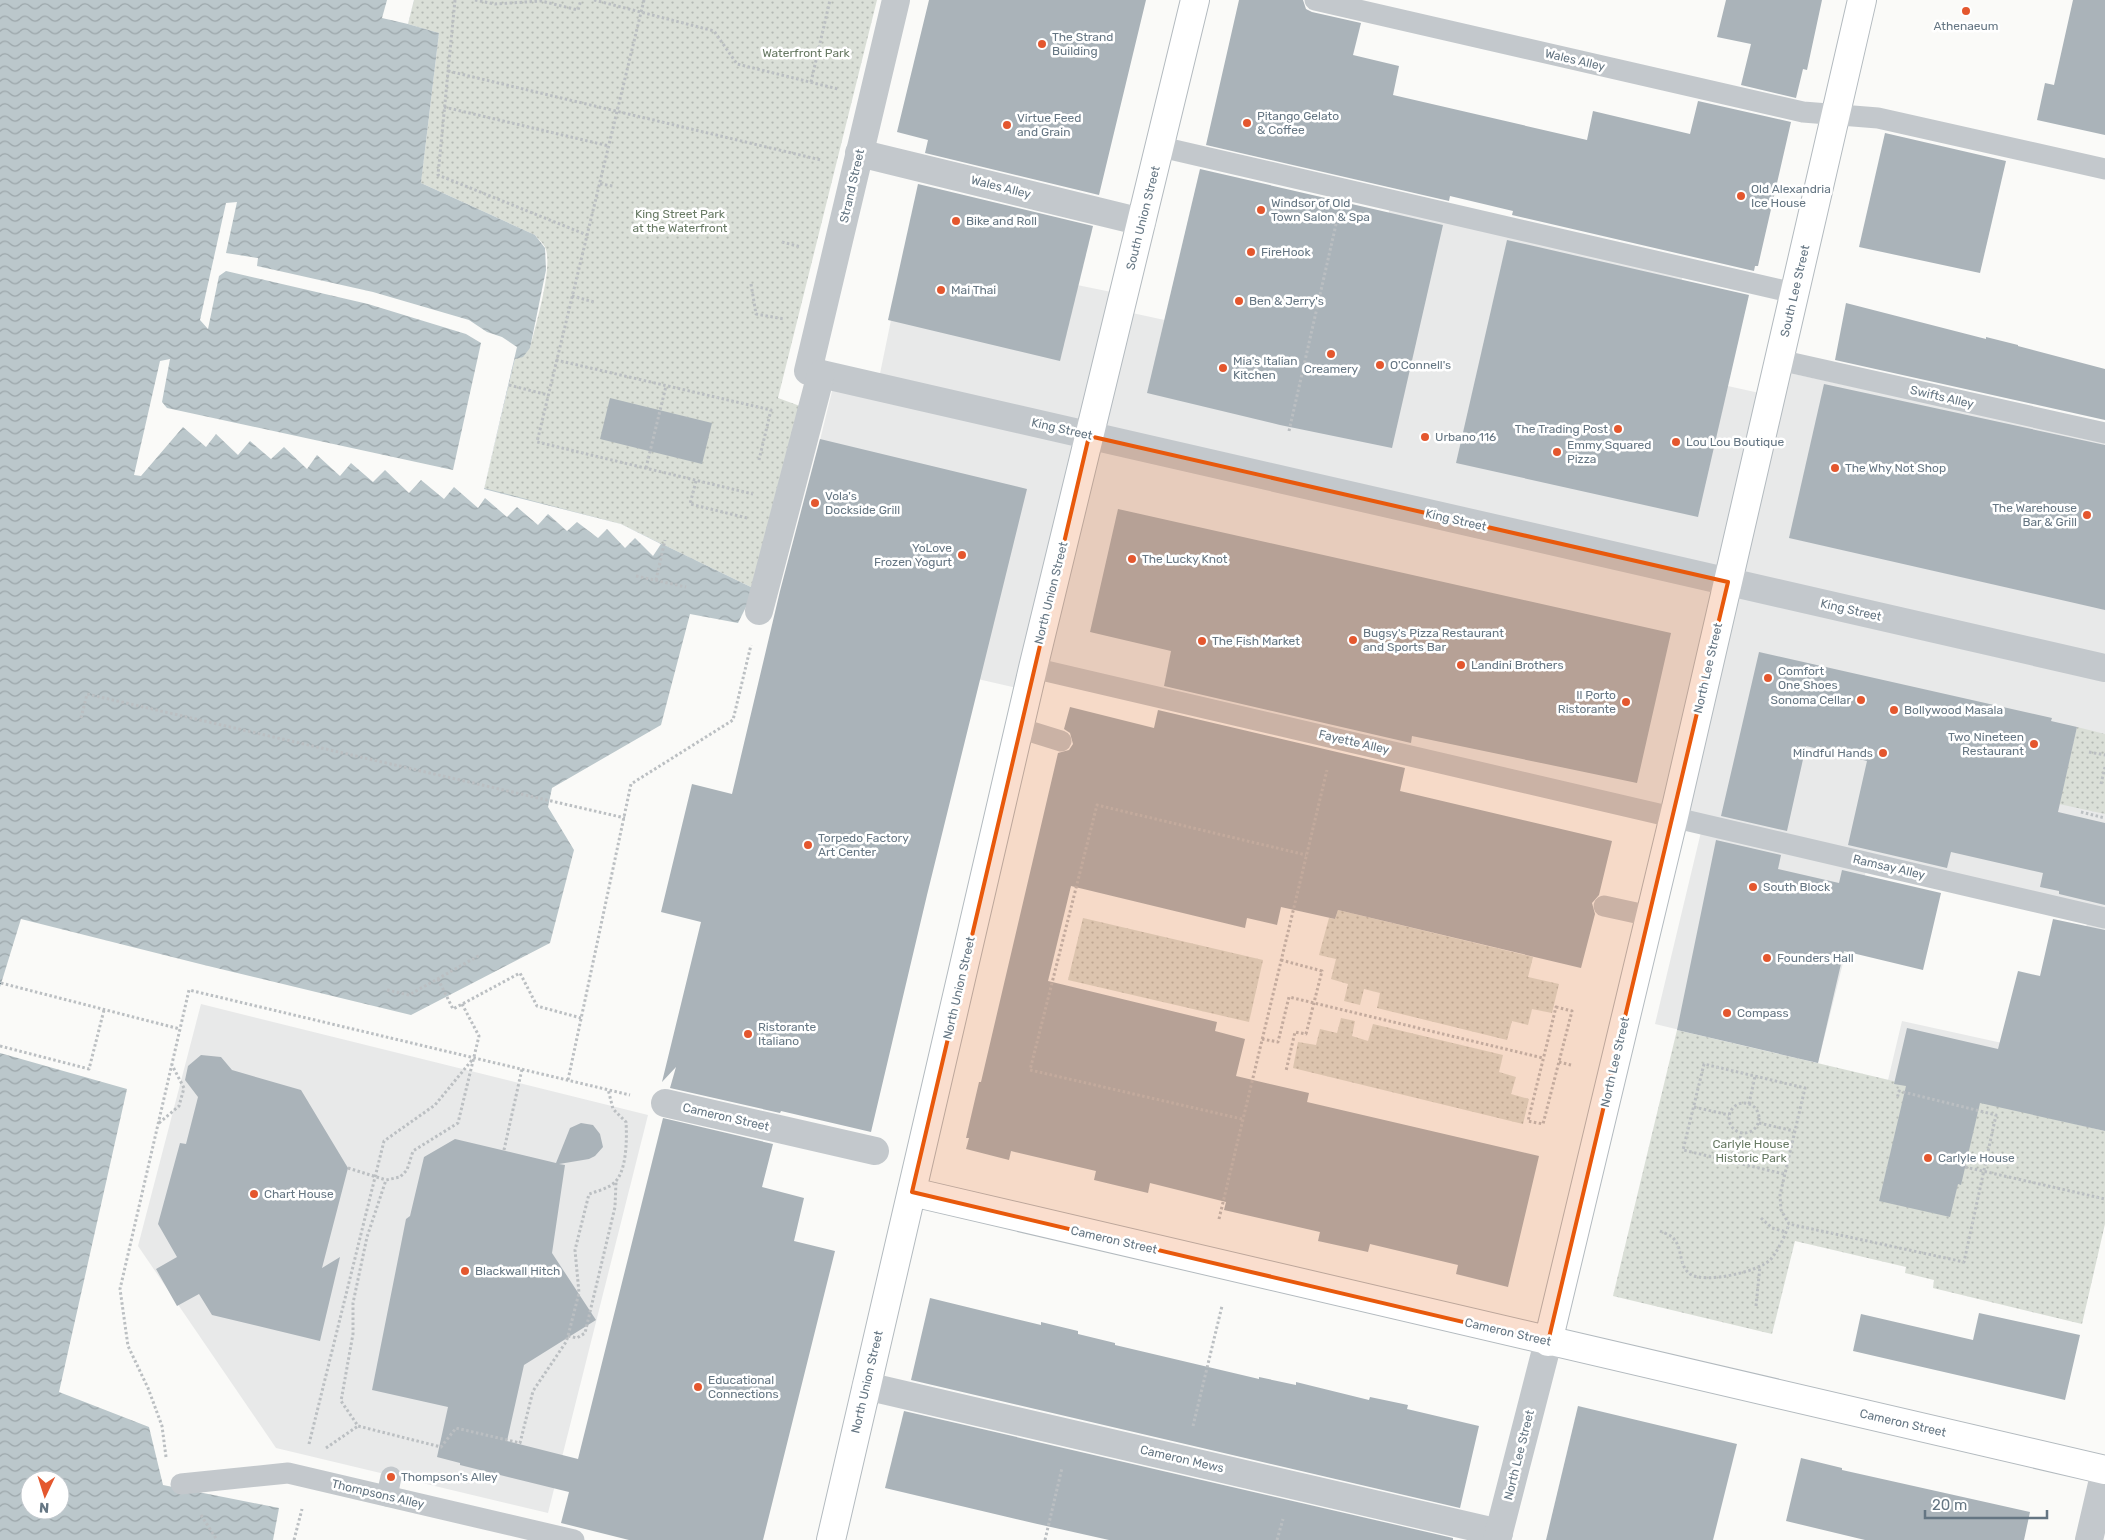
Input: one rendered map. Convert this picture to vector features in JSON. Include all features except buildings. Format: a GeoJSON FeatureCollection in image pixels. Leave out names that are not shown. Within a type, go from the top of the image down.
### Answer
{"type":"FeatureCollection","features":[{"type":"Feature","properties":{"kind":"street","name":"Strand Street"},"geometry":{"type":"LineString","coordinates":[[759,611],[784,515],[858,160],[896,0]]}},
{"type":"Feature","properties":{"kind":"street","name":"South Union Street"},"geometry":{"type":"LineString","coordinates":[[1089,436],[1161,147],[1195,0]]}},
{"type":"Feature","properties":{"kind":"street","name":"South Lee Street"},"geometry":{"type":"LineString","coordinates":[[1728,582],[1862,0]]}},
{"type":"Feature","properties":{"kind":"street","name":"Wales Alley"},"geometry":{"type":"LineString","coordinates":[[858,160],[1142,222]]}},
{"type":"Feature","properties":{"kind":"street","name":"King Street"},"geometry":{"type":"LineString","coordinates":[[814,373],[2105,668]]}},
{"type":"Feature","properties":{"kind":"street","name":"North Union Street"},"geometry":{"type":"LineString","coordinates":[[830,1540],[1033,668],[1089,436]]}},
{"type":"Feature","properties":{"kind":"street","name":"North Lee Street"},"geometry":{"type":"LineString","coordinates":[[1498,1536],[1548,1342],[1728,582]]}},
{"type":"Feature","properties":{"kind":"street","name":"Cameron Street"},"geometry":{"type":"LineString","coordinates":[[665,1103],[875,1151]]}},
{"type":"Feature","properties":{"kind":"street","name":"Cameron Street"},"geometry":{"type":"LineString","coordinates":[[912,1192],[1548,1342],[2105,1470]]}},
{"type":"Feature","properties":{"kind":"street","name":"Cameron Mews"},"geometry":{"type":"LineString","coordinates":[[866,1386],[1185,1460],[1498,1536]]}},
{"type":"Feature","properties":{"kind":"street"},"geometry":{"type":"LineString","coordinates":[[2089,1540],[2105,1470]]}},
{"type":"Feature","properties":{"kind":"lane","name":"Wales Alley"},"geometry":{"type":"LineString","coordinates":[[1315,0],[1803,112],[1878,118],[2105,169]]}},
{"type":"Feature","properties":{"kind":"lane"},"geometry":{"type":"LineString","coordinates":[[1161,147],[1794,293]]}},
{"type":"Feature","properties":{"kind":"lane","name":"Swifts Alley"},"geometry":{"type":"LineString","coordinates":[[1779,360],[2105,433]]}},
{"type":"Feature","properties":{"kind":"lane","name":"Fayette Alley"},"geometry":{"type":"LineString","coordinates":[[1033,668],[1674,816]]}},
{"type":"Feature","properties":{"kind":"lane"},"geometry":{"type":"LineString","coordinates":[[1020,728],[1061,741]]}},
{"type":"Feature","properties":{"kind":"lane","name":"Ramsay Alley"},"geometry":{"type":"LineString","coordinates":[[1674,816],[2105,918]]}},
{"type":"Feature","properties":{"kind":"lane"},"geometry":{"type":"LineString","coordinates":[[1604,906],[1650,916]]}},
{"type":"Feature","properties":{"kind":"lane","name":"Thompsons Alley"},"geometry":{"type":"LineString","coordinates":[[180,1484],[288,1473],[389,1486],[574,1540]]}},
{"type":"Feature","properties":{"kind":"path"},"geometry":{"type":"LineString","coordinates":[[455,0],[438,175],[587,236]]}},
{"type":"Feature","properties":{"kind":"path"},"geometry":{"type":"LineString","coordinates":[[475,0],[495,4],[541,2],[578,10],[581,0]]}},
{"type":"Feature","properties":{"kind":"path"},"geometry":{"type":"LineString","coordinates":[[594,0],[714,31],[737,64],[873,97]]}},
{"type":"Feature","properties":{"kind":"path"},"geometry":{"type":"LineString","coordinates":[[644,0],[537,442],[751,494],[784,515]]}},
{"type":"Feature","properties":{"kind":"path"},"geometry":{"type":"LineString","coordinates":[[811,82],[830,0]]}},
{"type":"Feature","properties":{"kind":"path"},"geometry":{"type":"LineString","coordinates":[[448,71],[617,111],[858,160]]}},
{"type":"Feature","properties":{"kind":"path"},"geometry":{"type":"LineString","coordinates":[[444,107],[609,146]]}},
{"type":"Feature","properties":{"kind":"path"},"geometry":{"type":"LineString","coordinates":[[600,184],[613,186]]}},
{"type":"Feature","properties":{"kind":"path"},"geometry":{"type":"LineString","coordinates":[[1289,432],[1344,189]]}},
{"type":"Feature","properties":{"kind":"path"},"geometry":{"type":"LineString","coordinates":[[782,242],[809,248]]}},
{"type":"Feature","properties":{"kind":"path"},"geometry":{"type":"LineString","coordinates":[[751,284],[756,314],[792,321]]}},
{"type":"Feature","properties":{"kind":"path"},"geometry":{"type":"LineString","coordinates":[[572,296],[594,302]]}},
{"type":"Feature","properties":{"kind":"path"},"geometry":{"type":"LineString","coordinates":[[556,360],[771,410],[758,466]]}},
{"type":"Feature","properties":{"kind":"path"},"geometry":{"type":"LineString","coordinates":[[508,385],[548,395]]}},
{"type":"Feature","properties":{"kind":"path"},"geometry":{"type":"LineString","coordinates":[[646,468],[666,386]]}},
{"type":"Feature","properties":{"kind":"path"},"geometry":{"type":"LineString","coordinates":[[696,481],[690,504],[784,515]]}},
{"type":"Feature","properties":{"kind":"path"},"geometry":{"type":"LineString","coordinates":[[751,494],[753,484]]}},
{"type":"Feature","properties":{"kind":"path"},"geometry":{"type":"LineString","coordinates":[[656,580],[665,540]]}},
{"type":"Feature","properties":{"kind":"path"},"geometry":{"type":"LineString","coordinates":[[636,576],[686,587]]}},
{"type":"Feature","properties":{"kind":"path"},"geometry":{"type":"LineString","coordinates":[[568,1080],[631,784],[732,720],[752,643]]}},
{"type":"Feature","properties":{"kind":"path"},"geometry":{"type":"LineString","coordinates":[[81,718],[87,694],[625,818]]}},
{"type":"Feature","properties":{"kind":"path"},"geometry":{"type":"LineString","coordinates":[[1219,1219],[1335,738]]}},
{"type":"Feature","properties":{"kind":"path"},"geometry":{"type":"LineString","coordinates":[[2089,752],[2105,755]]}},
{"type":"Feature","properties":{"kind":"path"},"geometry":{"type":"LineString","coordinates":[[2101,784],[2105,767]]}},
{"type":"Feature","properties":{"kind":"path"},"geometry":{"type":"LineString","coordinates":[[1242,1119],[1030,1070],[1097,805],[1306,855]]}},
{"type":"Feature","properties":{"kind":"path"},"geometry":{"type":"LineString","coordinates":[[2081,812],[2105,818]]}},
{"type":"Feature","properties":{"kind":"path"},"geometry":{"type":"LineString","coordinates":[[387,990],[409,995],[480,955]]}},
{"type":"Feature","properties":{"kind":"path"},"geometry":{"type":"LineString","coordinates":[[1281,960],[1322,971],[1306,1034],[1295,1032],[1286,1071]]}},
{"type":"Feature","properties":{"kind":"path"},"geometry":{"type":"LineString","coordinates":[[438,979],[453,1009],[520,973],[537,1006],[581,1018]]}},
{"type":"Feature","properties":{"kind":"path"},"geometry":{"type":"LineString","coordinates":[[1,983],[180,1029]]}},
{"type":"Feature","properties":{"kind":"path"},"geometry":{"type":"LineString","coordinates":[[166,1458],[162,1426],[148,1388],[128,1346],[120,1289],[189,990],[665,1103]]}},
{"type":"Feature","properties":{"kind":"path"},"geometry":{"type":"LineString","coordinates":[[1262,1039],[1278,1042],[1289,997],[1543,1058]]}},
{"type":"Feature","properties":{"kind":"path"},"geometry":{"type":"LineString","coordinates":[[348,1168],[386,1180],[400,1177],[407,1170],[413,1152],[458,1122],[479,1036],[462,1004]]}},
{"type":"Feature","properties":{"kind":"path"},"geometry":{"type":"LineString","coordinates":[[1556,1007],[1572,1011],[1559,1062],[1543,1124],[1528,1121],[1556,1007]]}},
{"type":"Feature","properties":{"kind":"path"},"geometry":{"type":"LineString","coordinates":[[0,1046],[89,1069],[104,1010]]}},
{"type":"Feature","properties":{"kind":"path"},"geometry":{"type":"LineString","coordinates":[[301,1476],[384,1140],[435,1104],[474,1057]]}},
{"type":"Feature","properties":{"kind":"path"},"geometry":{"type":"LineString","coordinates":[[1559,1062],[1571,1065]]}},
{"type":"Feature","properties":{"kind":"path"},"geometry":{"type":"LineString","coordinates":[[1784,1174],[1683,1150],[1704,1064],[1805,1088],[1784,1174],[1780,1203],[1784,1217],[1789,1224],[1964,1262],[1996,1115],[1899,1092],[1897,1099]]}},
{"type":"Feature","properties":{"kind":"path"},"geometry":{"type":"LineString","coordinates":[[158,1123],[179,1106],[184,1088],[172,1065]]}},
{"type":"Feature","properties":{"kind":"path"},"geometry":{"type":"LineString","coordinates":[[504,1150],[522,1069]]}},
{"type":"Feature","properties":{"kind":"path"},"geometry":{"type":"LineString","coordinates":[[1749,1104],[1755,1076]]}},
{"type":"Feature","properties":{"kind":"path"},"geometry":{"type":"LineString","coordinates":[[386,1180],[367,1237],[353,1303],[353,1334],[341,1400],[358,1426],[441,1447],[456,1428],[520,1443],[533,1391],[566,1342],[568,1336],[579,1294],[575,1250],[589,1194],[616,1182],[622,1173],[627,1140],[626,1122],[613,1109],[608,1089]]}},
{"type":"Feature","properties":{"kind":"path"},"geometry":{"type":"LineString","coordinates":[[1738,1104],[1749,1104],[1759,1112],[1759,1123],[1749,1134],[1741,1134],[1731,1126],[1729,1115],[1738,1104]]}},
{"type":"Feature","properties":{"kind":"path"},"geometry":{"type":"LineString","coordinates":[[1694,1107],[1729,1115]]}},
{"type":"Feature","properties":{"kind":"path"},"geometry":{"type":"LineString","coordinates":[[1759,1123],[1794,1131]]}},
{"type":"Feature","properties":{"kind":"path"},"geometry":{"type":"LineString","coordinates":[[1735,1163],[1741,1134]]}},
{"type":"Feature","properties":{"kind":"path"},"geometry":{"type":"LineString","coordinates":[[1964,1167],[2105,1199]]}},
{"type":"Feature","properties":{"kind":"path"},"geometry":{"type":"LineString","coordinates":[[568,1336],[577,1338],[585,1333],[615,1207],[616,1182]]}},
{"type":"Feature","properties":{"kind":"path"},"geometry":{"type":"LineString","coordinates":[[1761,1218],[1772,1228],[1786,1232]]}},
{"type":"Feature","properties":{"kind":"path"},"geometry":{"type":"LineString","coordinates":[[1660,1231],[1674,1239],[1684,1266],[1690,1274],[1698,1278],[1735,1274],[1760,1266],[1770,1260],[1789,1224]]}},
{"type":"Feature","properties":{"kind":"path"},"geometry":{"type":"LineString","coordinates":[[1756,1306],[1760,1266]]}},
{"type":"Feature","properties":{"kind":"path"},"geometry":{"type":"LineString","coordinates":[[1185,1460],[1222,1306]]}},
{"type":"Feature","properties":{"kind":"path"},"geometry":{"type":"LineString","coordinates":[[326,1448],[358,1426]]}},
{"type":"Feature","properties":{"kind":"path"},"geometry":{"type":"LineString","coordinates":[[1045,1540],[1070,1433]]}},
{"type":"Feature","properties":{"kind":"highlighted area"},"geometry":{"type":"Polygon","coordinates":[[[1089,436],[1728,582],[1548,1342],[912,1192],[1089,436]]]}},
{"type":"Feature","properties":{"kind":"shaded area"},"geometry":{"type":"Polygon","coordinates":[[[1391,203],[1684,271],[1660,371],[1773,396],[1780,371],[2105,441],[2105,1131],[1888,1080],[1902,1021],[2057,1055],[2087,923],[1866,871],[1818,1063],[1655,1024],[1701,832],[1035,674],[1030,691],[773,632],[834,383],[876,393],[904,257],[999,269],[1126,295],[1123,311],[1308,351],[1371,287],[1391,203]]]}},
{"type":"Feature","properties":{"kind":"shaded area"},"geometry":{"type":"Polygon","coordinates":[[[201,1004],[648,1115],[548,1513],[276,1448],[138,1246],[201,1004]]]}},
{"type":"Feature","properties":{"kind":"green space","name":"King Street Park at the Waterfront"},"geometry":{"type":"Polygon","coordinates":[[[414,0],[877,0],[778,398],[800,406],[757,590],[621,524],[484,489],[515,359],[530,348],[546,281],[547,256],[545,247],[535,235],[421,183],[439,33],[408,24],[414,0]]]}},
{"type":"Feature","properties":{"kind":"green space"},"geometry":{"type":"Polygon","coordinates":[[[2077,727],[2105,734],[2105,814],[2059,804],[2077,727]]]}},
{"type":"Feature","properties":{"kind":"green space"},"geometry":{"type":"Polygon","coordinates":[[[1338,910],[1533,957],[1528,977],[1559,984],[1552,1013],[1532,1009],[1528,1025],[1512,1021],[1507,1040],[1377,1008],[1380,993],[1364,989],[1360,1005],[1344,1001],[1348,984],[1331,979],[1336,959],[1319,955],[1329,918],[1335,919],[1338,910]]]}},
{"type":"Feature","properties":{"kind":"green space"},"geometry":{"type":"Polygon","coordinates":[[[1083,918],[1263,960],[1249,1022],[1068,980],[1083,918]]]}},
{"type":"Feature","properties":{"kind":"green space"},"geometry":{"type":"Polygon","coordinates":[[[1341,1018],[1355,1021],[1352,1036],[1368,1041],[1373,1024],[1503,1055],[1499,1072],[1516,1077],[1511,1094],[1529,1099],[1523,1124],[1293,1068],[1298,1042],[1316,1045],[1320,1029],[1337,1033],[1341,1018]]]}},
{"type":"Feature","properties":{"kind":"green space","name":"Carlyle House Historic Park"},"geometry":{"type":"Polygon","coordinates":[[[1677,1030],[2105,1131],[2105,1224],[2082,1324],[1933,1288],[1934,1280],[1905,1273],[1906,1267],[1795,1241],[1772,1334],[1613,1296],[1677,1030]]]}},
{"type":"Feature","properties":{"kind":"water"},"geometry":{"type":"Polygon","coordinates":[[[0,0],[414,0],[408,24],[439,33],[421,183],[535,235],[545,248],[546,270],[530,348],[523,357],[515,359],[484,488],[621,524],[757,590],[754,609],[746,607],[738,623],[690,614],[661,725],[552,788],[548,807],[574,850],[550,943],[411,1015],[21,919],[0,987],[0,0]]]}},
{"type":"Feature","properties":{"kind":"water"},"geometry":{"type":"Polygon","coordinates":[[[0,1053],[127,1089],[59,1392],[149,1427],[163,1485],[279,1508],[273,1540],[0,1540],[0,1053]]]}},
{"type":"Feature","properties":{"kind":"pier"},"geometry":{"type":"Polygon","coordinates":[[[387,0],[414,0],[408,24],[382,18],[387,0]]]}},
{"type":"Feature","properties":{"kind":"pier"},"geometry":{"type":"Polygon","coordinates":[[[237,202],[226,253],[258,258],[257,266],[373,292],[469,320],[487,332],[502,337],[517,347],[484,489],[621,524],[661,544],[653,556],[635,538],[625,548],[607,529],[598,538],[577,522],[567,531],[548,514],[538,525],[517,507],[507,517],[485,498],[478,508],[454,487],[444,499],[421,480],[409,493],[385,470],[373,482],[351,463],[340,476],[317,455],[307,469],[284,447],[271,459],[250,441],[238,455],[216,434],[206,447],[183,427],[141,476],[134,475],[160,361],[170,359],[162,402],[167,408],[453,470],[481,343],[466,334],[368,304],[226,271],[219,276],[208,329],[200,320],[226,203],[237,202]]]}},
{"type":"Feature","properties":{"kind":"place","name":"Athenaeum"},"geometry":{"type":"Point","coordinates":[1966,11]}},
{"type":"Feature","properties":{"kind":"place","name":"The Strand Building"},"geometry":{"type":"Point","coordinates":[1042,44]}},
{"type":"Feature","properties":{"kind":"place","name":"Pitango Gelato & Coffee"},"geometry":{"type":"Point","coordinates":[1247,123]}},
{"type":"Feature","properties":{"kind":"place","name":"Virtue Feed and Grain"},"geometry":{"type":"Point","coordinates":[1007,125]}},
{"type":"Feature","properties":{"kind":"place","name":"Old Alexandria Ice House"},"geometry":{"type":"Point","coordinates":[1741,196]}},
{"type":"Feature","properties":{"kind":"place","name":"Windsor of Old Town Salon & Spa"},"geometry":{"type":"Point","coordinates":[1261,210]}},
{"type":"Feature","properties":{"kind":"place","name":"Bike and Roll"},"geometry":{"type":"Point","coordinates":[956,221]}},
{"type":"Feature","properties":{"kind":"place","name":"FireHook"},"geometry":{"type":"Point","coordinates":[1251,252]}},
{"type":"Feature","properties":{"kind":"place","name":"Mai Thai"},"geometry":{"type":"Point","coordinates":[941,290]}},
{"type":"Feature","properties":{"kind":"place","name":"Ben & Jerry's"},"geometry":{"type":"Point","coordinates":[1239,301]}},
{"type":"Feature","properties":{"kind":"place","name":"Creamery"},"geometry":{"type":"Point","coordinates":[1331,354]}},
{"type":"Feature","properties":{"kind":"place","name":"O'Connell's"},"geometry":{"type":"Point","coordinates":[1380,365]}},
{"type":"Feature","properties":{"kind":"place","name":"Mia's Italian Kitchen"},"geometry":{"type":"Point","coordinates":[1223,368]}},
{"type":"Feature","properties":{"kind":"place","name":"The Trading Post"},"geometry":{"type":"Point","coordinates":[1618,429]}},
{"type":"Feature","properties":{"kind":"place","name":"Urbano 116"},"geometry":{"type":"Point","coordinates":[1425,437]}},
{"type":"Feature","properties":{"kind":"place","name":"Lou Lou Boutique"},"geometry":{"type":"Point","coordinates":[1676,442]}},
{"type":"Feature","properties":{"kind":"place","name":"Emmy Squared Pizza"},"geometry":{"type":"Point","coordinates":[1557,452]}},
{"type":"Feature","properties":{"kind":"place","name":"The Why Not Shop"},"geometry":{"type":"Point","coordinates":[1835,468]}},
{"type":"Feature","properties":{"kind":"place","name":"Vola's Dockside Grill"},"geometry":{"type":"Point","coordinates":[815,503]}},
{"type":"Feature","properties":{"kind":"place","name":"The Warehouse Bar & Grill"},"geometry":{"type":"Point","coordinates":[2087,515]}},
{"type":"Feature","properties":{"kind":"place","name":"YoLove Frozen Yogurt"},"geometry":{"type":"Point","coordinates":[962,555]}},
{"type":"Feature","properties":{"kind":"place","name":"The Lucky Knot"},"geometry":{"type":"Point","coordinates":[1132,559]}},
{"type":"Feature","properties":{"kind":"place","name":"Bugsy's Pizza Restaurant and Sports Bar"},"geometry":{"type":"Point","coordinates":[1353,640]}},
{"type":"Feature","properties":{"kind":"place","name":"The Fish Market"},"geometry":{"type":"Point","coordinates":[1202,641]}},
{"type":"Feature","properties":{"kind":"place","name":"Landini Brothers"},"geometry":{"type":"Point","coordinates":[1461,665]}},
{"type":"Feature","properties":{"kind":"place","name":"Comfort One Shoes"},"geometry":{"type":"Point","coordinates":[1768,678]}},
{"type":"Feature","properties":{"kind":"place","name":"Sonoma Cellar"},"geometry":{"type":"Point","coordinates":[1861,700]}},
{"type":"Feature","properties":{"kind":"place","name":"Il Porto Ristorante"},"geometry":{"type":"Point","coordinates":[1626,702]}},
{"type":"Feature","properties":{"kind":"place","name":"Bollywood Masala"},"geometry":{"type":"Point","coordinates":[1894,710]}},
{"type":"Feature","properties":{"kind":"place","name":"Two Nineteen Restaurant"},"geometry":{"type":"Point","coordinates":[2034,744]}},
{"type":"Feature","properties":{"kind":"place","name":"Mindful Hands"},"geometry":{"type":"Point","coordinates":[1883,753]}},
{"type":"Feature","properties":{"kind":"place","name":"Torpedo Factory Art Center"},"geometry":{"type":"Point","coordinates":[808,845]}},
{"type":"Feature","properties":{"kind":"place","name":"South Block"},"geometry":{"type":"Point","coordinates":[1753,887]}},
{"type":"Feature","properties":{"kind":"place","name":"Founders Hall"},"geometry":{"type":"Point","coordinates":[1767,958]}},
{"type":"Feature","properties":{"kind":"place","name":"Compass"},"geometry":{"type":"Point","coordinates":[1727,1013]}},
{"type":"Feature","properties":{"kind":"place","name":"Ristorante Italiano"},"geometry":{"type":"Point","coordinates":[748,1034]}},
{"type":"Feature","properties":{"kind":"place","name":"Carlyle House"},"geometry":{"type":"Point","coordinates":[1928,1158]}},
{"type":"Feature","properties":{"kind":"place","name":"Chart House"},"geometry":{"type":"Point","coordinates":[254,1194]}},
{"type":"Feature","properties":{"kind":"place","name":"Blackwall Hitch"},"geometry":{"type":"Point","coordinates":[465,1271]}},
{"type":"Feature","properties":{"kind":"place","name":"Educational Connections"},"geometry":{"type":"Point","coordinates":[698,1387]}},
{"type":"Feature","properties":{"kind":"place","name":"Thompson's Alley"},"geometry":{"type":"Point","coordinates":[391,1477]}},
{"type":"Feature","properties":{"kind":"park label","name":"Waterfront Park"},"geometry":{"type":"Point","coordinates":[806,53]}}]}
